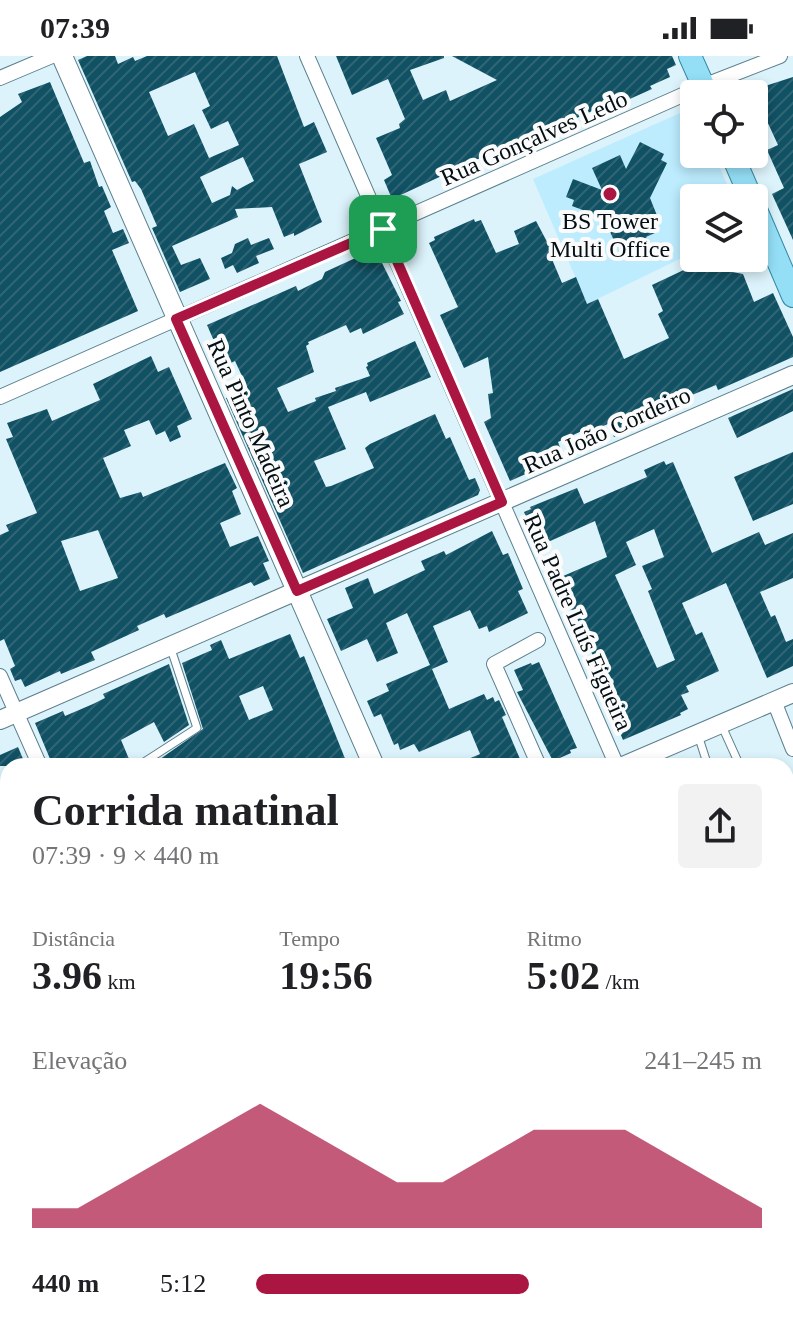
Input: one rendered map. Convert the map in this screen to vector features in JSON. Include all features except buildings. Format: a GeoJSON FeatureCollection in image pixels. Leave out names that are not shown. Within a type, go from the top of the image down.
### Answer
{"type":"FeatureCollection","features":[{"type":"Feature","properties":{"kind":"main road","name":"Rua Pinto Madeira"},"geometry":{"type":"LineString","coordinates":[[62,56],[370,758]]}},
{"type":"Feature","properties":{"kind":"main road"},"geometry":{"type":"LineString","coordinates":[[690,56],[701,80]]}},
{"type":"Feature","properties":{"kind":"main road"},"geometry":{"type":"LineString","coordinates":[[768,238],[793,296]]}},
{"type":"Feature","properties":{"kind":"street"},"geometry":{"type":"LineString","coordinates":[[0,78],[52,56]]}},
{"type":"Feature","properties":{"kind":"street","name":"Rua Padre Luís Figueira"},"geometry":{"type":"LineString","coordinates":[[307,56],[616,758]]}},
{"type":"Feature","properties":{"kind":"street","name":"Rua Gonçalves Ledo"},"geometry":{"type":"LineString","coordinates":[[727,80],[780,56]]}},
{"type":"Feature","properties":{"kind":"street","name":"Rua Gonçalves Ledo"},"geometry":{"type":"LineString","coordinates":[[0,397],[680,101]]}},
{"type":"Feature","properties":{"kind":"street","name":"Rua João Cordeiro"},"geometry":{"type":"LineString","coordinates":[[8,717],[793,375]]}},
{"type":"Feature","properties":{"kind":"street"},"geometry":{"type":"LineString","coordinates":[[535,758],[494,664],[538,640]]}},
{"type":"Feature","properties":{"kind":"street"},"geometry":{"type":"LineString","coordinates":[[0,676],[8,717],[35,758]]}},
{"type":"Feature","properties":{"kind":"street"},"geometry":{"type":"LineString","coordinates":[[639,758],[793,693]]}},
{"type":"Feature","properties":{"kind":"street"},"geometry":{"type":"LineString","coordinates":[[774,701],[793,749]]}},
{"type":"Feature","properties":{"kind":"lane"},"geometry":{"type":"LineString","coordinates":[[150,758],[197,728],[170,647]]}},
{"type":"Feature","properties":{"kind":"lane"},"geometry":{"type":"LineString","coordinates":[[721,723],[736,758]]}},
{"type":"Feature","properties":{"kind":"lane"},"geometry":{"type":"LineString","coordinates":[[698,733],[706,758]]}},
{"type":"Feature","properties":{"kind":"shaded area"},"geometry":{"type":"Polygon","coordinates":[[[680,113],[680,168],[720,168],[727,184],[680,184],[680,259],[587,304],[533,179],[680,113]]]}},
{"type":"Feature","properties":{"kind":"place","name":"BS Tower Multi Office"},"geometry":{"type":"Point","coordinates":[610,194]}},
{"type":"Feature","properties":{"kind":"route"},"geometry":{"type":"LineString","coordinates":[[383,229],[502,502],[297,591],[176,319],[383,229]]}}]}
